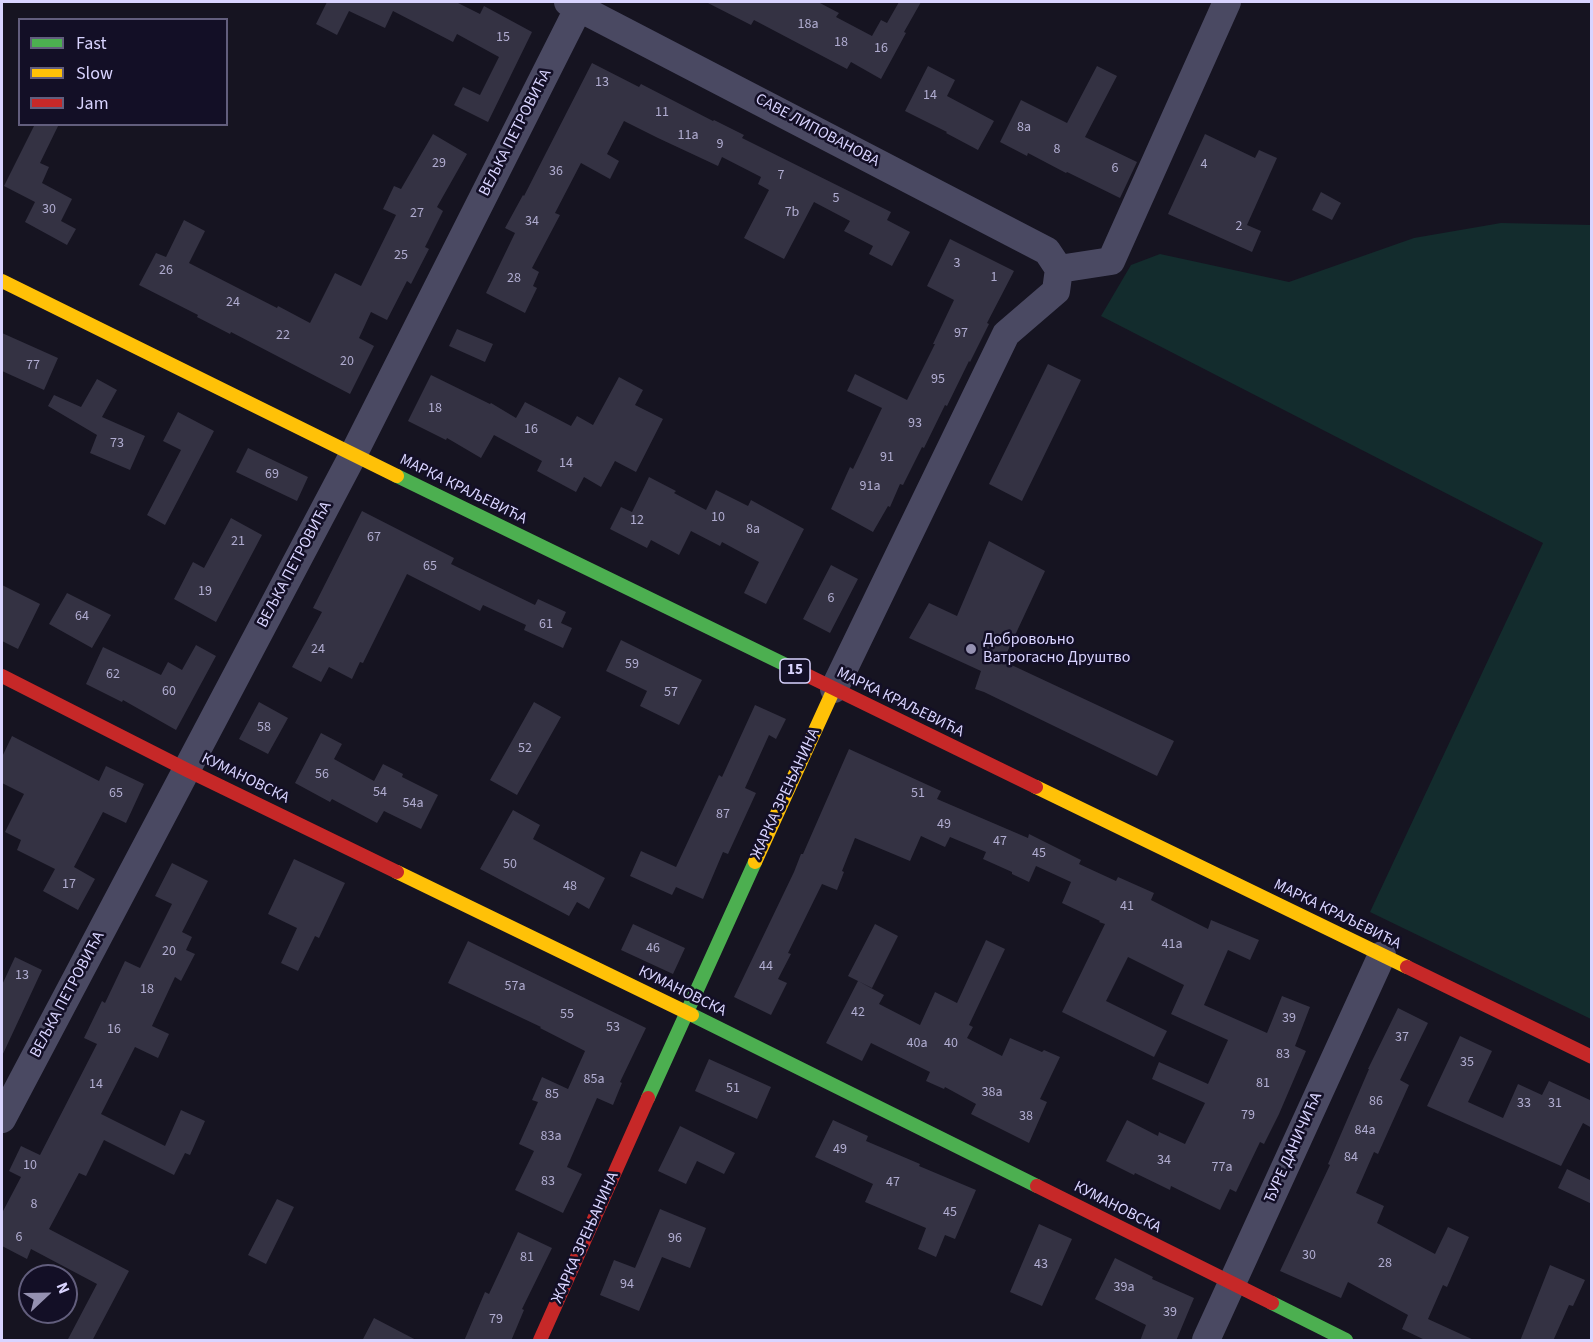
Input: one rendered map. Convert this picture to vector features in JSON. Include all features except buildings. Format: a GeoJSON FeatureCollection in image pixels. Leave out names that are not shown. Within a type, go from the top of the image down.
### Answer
{"type":"FeatureCollection","features":[{"type":"Feature","properties":{"kind":"street"},"geometry":{"type":"LineString","coordinates":[[1059,269],[1112,261],[1227,2]]}},
{"type":"Feature","properties":{"kind":"street","name":"САВЕ ЛИПОВАНОВА"},"geometry":{"type":"LineString","coordinates":[[574,4],[1047,251],[1059,269]]}},
{"type":"Feature","properties":{"kind":"street","name":"ВЕЉКА ПЕТРОВИЋА"},"geometry":{"type":"LineString","coordinates":[[2,1119],[353,455],[574,4]]}},
{"type":"Feature","properties":{"kind":"street","name":"ЖАРКА ЗРЕЊАНИНА"},"geometry":{"type":"LineString","coordinates":[[540,1341],[834,689],[1006,334],[1056,291],[1059,269]]}},
{"type":"Feature","properties":{"kind":"street","name":"МАРКА КРАЉЕВИЋА"},"geometry":{"type":"LineString","coordinates":[[2,281],[353,455],[1592,1057]]}},
{"type":"Feature","properties":{"kind":"street","name":"КУМАНОВСКА"},"geometry":{"type":"LineString","coordinates":[[2,676],[187,770],[687,1012],[1346,1341]]}},
{"type":"Feature","properties":{"kind":"street","name":"ЂУРЕ ДАНИЧИЋА"},"geometry":{"type":"LineString","coordinates":[[1206,1341],[1382,955]]}},
{"type":"Feature","properties":{"kind":"green space"},"geometry":{"type":"Polygon","coordinates":[[[1501,223],[1591,225],[1591,1019],[1370,912],[1543,543],[1101,316],[1131,265],[1160,254],[1289,282],[1414,238],[1501,223]]]}},
{"type":"Feature","properties":{"kind":"traffic: fast"},"geometry":{"type":"LineString","coordinates":[[397,476],[788,666]]}},
{"type":"Feature","properties":{"kind":"traffic: fast"},"geometry":{"type":"LineString","coordinates":[[648,1098],[755,862]]}},
{"type":"Feature","properties":{"kind":"traffic: fast"},"geometry":{"type":"LineString","coordinates":[[692,1015],[1037,1186]]}},
{"type":"Feature","properties":{"kind":"traffic: fast"},"geometry":{"type":"LineString","coordinates":[[1272,1303],[1346,1340]]}},
{"type":"Feature","properties":{"kind":"traffic: slow"},"geometry":{"type":"LineString","coordinates":[[2,281],[397,476]]}},
{"type":"Feature","properties":{"kind":"traffic: slow"},"geometry":{"type":"LineString","coordinates":[[755,862],[834,689]]}},
{"type":"Feature","properties":{"kind":"traffic: slow"},"geometry":{"type":"LineString","coordinates":[[1036,787],[1407,967]]}},
{"type":"Feature","properties":{"kind":"traffic: slow"},"geometry":{"type":"LineString","coordinates":[[397,872],[692,1015]]}},
{"type":"Feature","properties":{"kind":"traffic: jam"},"geometry":{"type":"LineString","coordinates":[[788,666],[1036,787]]}},
{"type":"Feature","properties":{"kind":"traffic: jam"},"geometry":{"type":"LineString","coordinates":[[2,676],[187,770],[397,872]]}},
{"type":"Feature","properties":{"kind":"traffic: jam"},"geometry":{"type":"LineString","coordinates":[[1407,967],[1592,1057]]}},
{"type":"Feature","properties":{"kind":"traffic: jam"},"geometry":{"type":"LineString","coordinates":[[540,1340],[648,1098]]}},
{"type":"Feature","properties":{"kind":"traffic: jam"},"geometry":{"type":"LineString","coordinates":[[1037,1186],[1272,1303]]}},
{"type":"Feature","properties":{"kind":"place","name":"Добровољно Ватрогасно Друштво"},"geometry":{"type":"Point","coordinates":[971,649]}}]}
